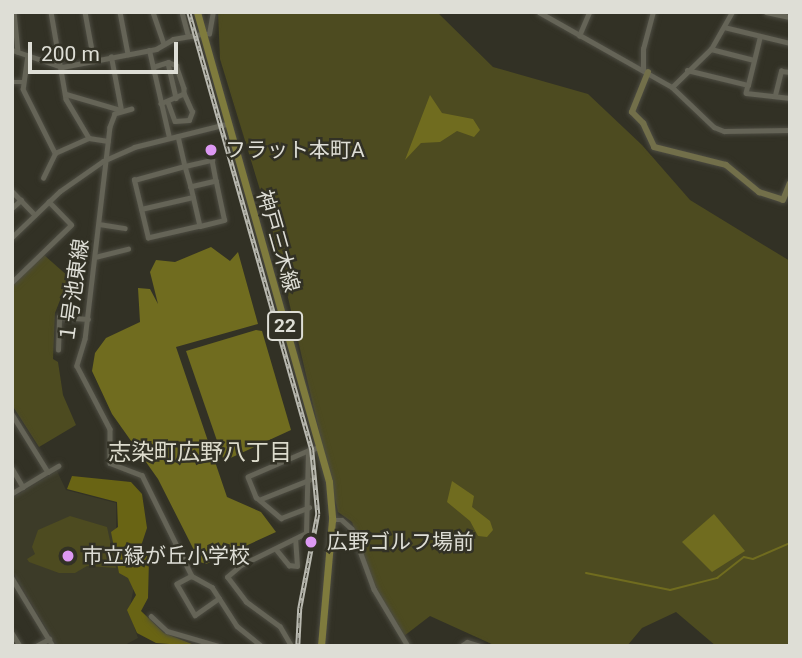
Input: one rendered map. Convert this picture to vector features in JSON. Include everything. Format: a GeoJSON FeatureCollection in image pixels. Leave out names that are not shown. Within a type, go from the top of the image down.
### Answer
{"type":"FeatureCollection","features":[{"type":"Feature","properties":{"kind":"main road","name":"神戸三木線"},"geometry":{"type":"LineString","coordinates":[[197,12],[226,124],[329,482],[332,520],[321,646]]}},
{"type":"Feature","properties":{"kind":"main road"},"geometry":{"type":"LineString","coordinates":[[646,70],[632,112],[643,123],[654,147],[726,164],[759,192],[783,200],[790,183]]}},
{"type":"Feature","properties":{"kind":"street"},"geometry":{"type":"LineString","coordinates":[[14,12],[15,51],[62,67],[149,50],[188,35],[209,34],[213,12]]}},
{"type":"Feature","properties":{"kind":"street"},"geometry":{"type":"LineString","coordinates":[[51,12],[66,94],[89,138]]}},
{"type":"Feature","properties":{"kind":"street"},"geometry":{"type":"LineString","coordinates":[[85,12],[94,61]]}},
{"type":"Feature","properties":{"kind":"street"},"geometry":{"type":"LineString","coordinates":[[120,12],[128,54]]}},
{"type":"Feature","properties":{"kind":"street"},"geometry":{"type":"LineString","coordinates":[[153,12],[164,44]]}},
{"type":"Feature","properties":{"kind":"street"},"geometry":{"type":"LineString","coordinates":[[182,12],[188,35]]}},
{"type":"Feature","properties":{"kind":"street"},"geometry":{"type":"LineString","coordinates":[[539,12],[646,70],[672,87],[724,131],[790,130]]}},
{"type":"Feature","properties":{"kind":"street"},"geometry":{"type":"LineString","coordinates":[[579,36],[589,12]]}},
{"type":"Feature","properties":{"kind":"street"},"geometry":{"type":"LineString","coordinates":[[646,70],[643,49],[653,12]]}},
{"type":"Feature","properties":{"kind":"street"},"geometry":{"type":"LineString","coordinates":[[672,87],[711,49],[732,12]]}},
{"type":"Feature","properties":{"kind":"street"},"geometry":{"type":"LineString","coordinates":[[766,12],[790,18]]}},
{"type":"Feature","properties":{"kind":"street"},"geometry":{"type":"LineString","coordinates":[[724,27],[790,43]]}},
{"type":"Feature","properties":{"kind":"street"},"geometry":{"type":"LineString","coordinates":[[760,36],[746,93],[790,98]]}},
{"type":"Feature","properties":{"kind":"street"},"geometry":{"type":"LineString","coordinates":[[711,49],[754,60]]}},
{"type":"Feature","properties":{"kind":"street"},"geometry":{"type":"LineString","coordinates":[[149,50],[153,66],[165,103],[175,121],[189,120],[192,112],[176,65],[168,62],[153,66]]}},
{"type":"Feature","properties":{"kind":"street"},"geometry":{"type":"LineString","coordinates":[[28,55],[23,89],[55,153]]}},
{"type":"Feature","properties":{"kind":"street"},"geometry":{"type":"LineString","coordinates":[[111,58],[121,110]]}},
{"type":"Feature","properties":{"kind":"street"},"geometry":{"type":"LineString","coordinates":[[168,62],[176,99]]}},
{"type":"Feature","properties":{"kind":"street"},"geometry":{"type":"LineString","coordinates":[[687,71],[748,85]]}},
{"type":"Feature","properties":{"kind":"street"},"geometry":{"type":"LineString","coordinates":[[775,95],[781,71],[790,72]]}},
{"type":"Feature","properties":{"kind":"street"},"geometry":{"type":"LineString","coordinates":[[12,82],[24,82]]}},
{"type":"Feature","properties":{"kind":"street"},"geometry":{"type":"LineString","coordinates":[[66,94],[121,110],[132,109]]}},
{"type":"Feature","properties":{"kind":"street"},"geometry":{"type":"LineString","coordinates":[[165,103],[184,94]]}},
{"type":"Feature","properties":{"kind":"street"},"geometry":{"type":"LineString","coordinates":[[165,103],[169,138]]}},
{"type":"Feature","properties":{"kind":"street","name":"１号池東線"},"geometry":{"type":"LineString","coordinates":[[121,110],[112,119],[108,141],[88,319],[77,366],[110,429],[110,463],[132,469],[148,482],[192,576],[212,587],[237,626],[262,646]]}},
{"type":"Feature","properties":{"kind":"street"},"geometry":{"type":"LineString","coordinates":[[12,237],[49,202],[107,160],[177,135],[226,124]]}},
{"type":"Feature","properties":{"kind":"street"},"geometry":{"type":"LineString","coordinates":[[177,135],[200,226]]}},
{"type":"Feature","properties":{"kind":"street"},"geometry":{"type":"LineString","coordinates":[[43,178],[55,153],[89,138],[108,141]]}},
{"type":"Feature","properties":{"kind":"street"},"geometry":{"type":"LineString","coordinates":[[212,160],[224,220],[148,238],[134,180],[185,166],[212,160]]}},
{"type":"Feature","properties":{"kind":"street"},"geometry":{"type":"LineString","coordinates":[[191,187],[216,181]]}},
{"type":"Feature","properties":{"kind":"street"},"geometry":{"type":"LineString","coordinates":[[12,191],[35,215]]}},
{"type":"Feature","properties":{"kind":"street"},"geometry":{"type":"LineString","coordinates":[[141,209],[193,197]]}},
{"type":"Feature","properties":{"kind":"street"},"geometry":{"type":"LineString","coordinates":[[12,208],[21,200]]}},
{"type":"Feature","properties":{"kind":"street"},"geometry":{"type":"LineString","coordinates":[[12,282],[71,225],[49,202]]}},
{"type":"Feature","properties":{"kind":"street"},"geometry":{"type":"LineString","coordinates":[[99,224],[124,228]]}},
{"type":"Feature","properties":{"kind":"street"},"geometry":{"type":"LineString","coordinates":[[95,257],[128,249]]}},
{"type":"Feature","properties":{"kind":"street"},"geometry":{"type":"LineString","coordinates":[[58,350],[59,317],[88,319]]}},
{"type":"Feature","properties":{"kind":"street"},"geometry":{"type":"LineString","coordinates":[[12,414],[48,472]]}},
{"type":"Feature","properties":{"kind":"street"},"geometry":{"type":"LineString","coordinates":[[309,507],[281,518],[261,499],[248,477],[319,447]]}},
{"type":"Feature","properties":{"kind":"street"},"geometry":{"type":"LineString","coordinates":[[290,646],[280,627],[246,602],[227,577],[240,565],[306,533],[309,451]]}},
{"type":"Feature","properties":{"kind":"street"},"geometry":{"type":"LineString","coordinates":[[12,494],[58,466]]}},
{"type":"Feature","properties":{"kind":"street"},"geometry":{"type":"LineString","coordinates":[[12,468],[23,487]]}},
{"type":"Feature","properties":{"kind":"street"},"geometry":{"type":"LineString","coordinates":[[261,499],[309,480]]}},
{"type":"Feature","properties":{"kind":"street"},"geometry":{"type":"LineString","coordinates":[[332,520],[342,520],[352,529],[374,589],[408,646]]}},
{"type":"Feature","properties":{"kind":"street"},"geometry":{"type":"LineString","coordinates":[[276,549],[289,565],[297,566],[295,540]]}},
{"type":"Feature","properties":{"kind":"street"},"geometry":{"type":"LineString","coordinates":[[192,576],[177,584],[195,615],[219,598]]}},
{"type":"Feature","properties":{"kind":"street"},"geometry":{"type":"LineString","coordinates":[[12,578],[53,646]]}},
{"type":"Feature","properties":{"kind":"street"},"geometry":{"type":"LineString","coordinates":[[151,616],[167,631],[219,646]]}},
{"type":"Feature","properties":{"kind":"street"},"geometry":{"type":"LineString","coordinates":[[12,633],[20,646]]}},
{"type":"Feature","properties":{"kind":"street"},"geometry":{"type":"LineString","coordinates":[[36,646],[48,639]]}},
{"type":"Feature","properties":{"kind":"street"},"geometry":{"type":"LineString","coordinates":[[461,646],[467,642],[480,646]]}},
{"type":"Feature","properties":{"kind":"shaded area"},"geometry":{"type":"Polygon","coordinates":[[[218,12],[437,12],[493,67],[588,94],[642,145],[690,200],[790,261],[790,646],[716,646],[676,612],[642,628],[627,646],[496,646],[430,616],[404,636],[375,587],[352,522],[338,512],[272,229],[220,59],[218,12]]]}},
{"type":"Feature","properties":{"kind":"shaded area"},"geometry":{"type":"Polygon","coordinates":[[[430,95],[442,113],[473,119],[480,130],[474,137],[457,131],[440,142],[421,143],[405,160],[430,95]]]}},
{"type":"Feature","properties":{"kind":"shaded area"},"geometry":{"type":"Polygon","coordinates":[[[211,247],[230,261],[238,252],[258,324],[176,347],[227,497],[261,512],[276,532],[206,564],[200,562],[158,479],[112,414],[92,371],[95,353],[106,338],[140,322],[138,288],[150,289],[158,304],[150,272],[156,260],[175,262],[211,247]]]}},
{"type":"Feature","properties":{"kind":"shaded area"},"geometry":{"type":"Polygon","coordinates":[[[44,255],[69,277],[55,313],[53,359],[58,362],[63,395],[76,425],[39,447],[12,405],[12,286],[44,255]]]}},
{"type":"Feature","properties":{"kind":"shaded area"},"geometry":{"type":"Polygon","coordinates":[[[256,330],[262,331],[291,430],[224,461],[186,351],[256,330]]]}},
{"type":"Feature","properties":{"kind":"shaded area","name":"市立緑が丘小学校"},"geometry":{"type":"Polygon","coordinates":[[[57,471],[66,490],[116,503],[116,535],[134,587],[129,611],[138,638],[123,646],[57,646],[12,571],[12,498],[57,471]]]}},
{"type":"Feature","properties":{"kind":"shaded area"},"geometry":{"type":"Polygon","coordinates":[[[72,476],[131,482],[142,494],[147,528],[141,546],[149,559],[148,598],[141,611],[164,633],[197,646],[156,643],[137,633],[127,610],[136,595],[128,578],[119,573],[111,532],[118,527],[117,502],[67,489],[72,476]]]}},
{"type":"Feature","properties":{"kind":"shaded area"},"geometry":{"type":"Polygon","coordinates":[[[452,481],[474,496],[472,507],[490,521],[493,530],[487,537],[478,536],[470,521],[447,502],[452,481]]]}},
{"type":"Feature","properties":{"kind":"shaded area"},"geometry":{"type":"Polygon","coordinates":[[[714,514],[745,551],[712,572],[682,542],[714,514]]]}},
{"type":"Feature","properties":{"kind":"shaded area"},"geometry":{"type":"Polygon","coordinates":[[[70,516],[107,527],[116,568],[87,566],[75,573],[59,573],[29,562],[27,559],[35,554],[32,547],[38,530],[70,516]]]}},
{"type":"Feature","properties":{"kind":"waterway"},"geometry":{"type":"LineString","coordinates":[[586,573],[670,590],[717,578],[744,557],[753,559],[790,543]]}},
{"type":"Feature","properties":{"kind":"railway"},"geometry":{"type":"LineString","coordinates":[[189,12],[312,450],[318,514],[300,608],[298,646]]}},
{"type":"Feature","properties":{"kind":"place","name":"フラット本町A"},"geometry":{"type":"Point","coordinates":[211,150]}},
{"type":"Feature","properties":{"kind":"place","name":"広野ゴルフ場前"},"geometry":{"type":"Point","coordinates":[311,542]}},
{"type":"Feature","properties":{"kind":"place","name":"市立緑が丘小学校"},"geometry":{"type":"Point","coordinates":[68,556]}},
{"type":"Feature","properties":{"kind":"district","name":"志染町広野八丁目"},"geometry":{"type":"Point","coordinates":[200,453]}}]}
